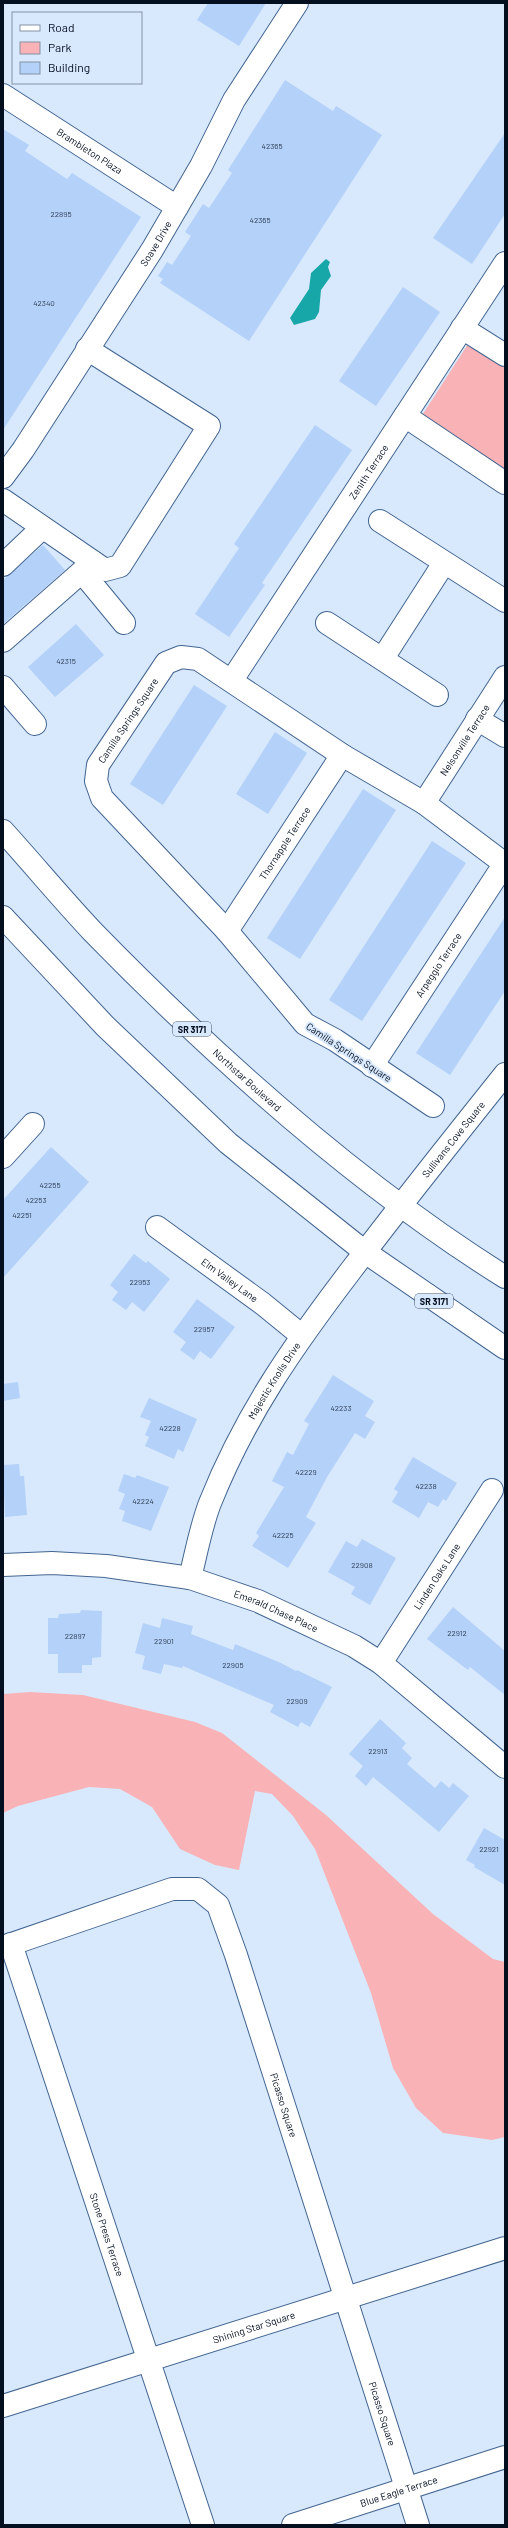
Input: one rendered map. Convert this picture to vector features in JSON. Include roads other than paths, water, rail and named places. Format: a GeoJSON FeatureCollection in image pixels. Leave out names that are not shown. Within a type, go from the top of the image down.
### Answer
{"type":"FeatureCollection","features":[{"type":"Feature","properties":{"kind":"street","name":"Soave Drive"},"geometry":{"type":"LineString","coordinates":[[3,477],[23,450],[152,250],[201,166],[234,100],[297,3]]}},
{"type":"Feature","properties":{"kind":"street","name":"Brambleton Plaza"},"geometry":{"type":"LineString","coordinates":[[3,95],[177,207]]}},
{"type":"Feature","properties":{"kind":"street","name":"Zenith Terrace"},"geometry":{"type":"LineString","coordinates":[[232,680],[505,263]]}},
{"type":"Feature","properties":{"kind":"street"},"geometry":{"type":"LineString","coordinates":[[462,328],[505,355]]}},
{"type":"Feature","properties":{"kind":"street"},"geometry":{"type":"LineString","coordinates":[[87,349],[209,426],[120,566],[105,570],[87,567]]}},
{"type":"Feature","properties":{"kind":"street"},"geometry":{"type":"LineString","coordinates":[[405,416],[505,483]]}},
{"type":"Feature","properties":{"kind":"street"},"geometry":{"type":"LineString","coordinates":[[3,500],[42,528],[87,567],[124,623]]}},
{"type":"Feature","properties":{"kind":"street"},"geometry":{"type":"LineString","coordinates":[[380,521],[505,601]]}},
{"type":"Feature","properties":{"kind":"street"},"geometry":{"type":"LineString","coordinates":[[3,565],[42,528]]}},
{"type":"Feature","properties":{"kind":"street"},"geometry":{"type":"LineString","coordinates":[[382,658],[444,563]]}},
{"type":"Feature","properties":{"kind":"street"},"geometry":{"type":"LineString","coordinates":[[3,641],[87,567]]}},
{"type":"Feature","properties":{"kind":"street"},"geometry":{"type":"LineString","coordinates":[[327,623],[437,695]]}},
{"type":"Feature","properties":{"kind":"street","name":"Camilla Springs Square"},"geometry":{"type":"LineString","coordinates":[[433,1106],[335,1040],[305,1024],[227,931],[102,798],[96,781],[98,765],[166,663],[181,657],[198,659],[232,680],[342,755],[424,803],[505,863]]}},
{"type":"Feature","properties":{"kind":"street","name":"Nelsonville Terrace"},"geometry":{"type":"LineString","coordinates":[[424,803],[505,677]]}},
{"type":"Feature","properties":{"kind":"street"},"geometry":{"type":"LineString","coordinates":[[3,687],[35,724]]}},
{"type":"Feature","properties":{"kind":"street"},"geometry":{"type":"LineString","coordinates":[[477,719],[505,736]]}},
{"type":"Feature","properties":{"kind":"street","name":"Thornapple Terrace"},"geometry":{"type":"LineString","coordinates":[[227,931],[342,755]]}},
{"type":"Feature","properties":{"kind":"street","name":"Northstar Boulevard"},"geometry":{"type":"LineString","coordinates":[[3,831],[92,931],[184,1022],[276,1106],[401,1204],[505,1277]]}},
{"type":"Feature","properties":{"kind":"street","name":"Arpeggio Terrace"},"geometry":{"type":"LineString","coordinates":[[372,1066],[505,863]]}},
{"type":"Feature","properties":{"kind":"street","name":"SR 3171"},"geometry":{"type":"LineString","coordinates":[[3,917],[105,1026],[203,1121],[364,1252],[505,1348]]}},
{"type":"Feature","properties":{"kind":"street","name":"Sullivans Cove Square"},"geometry":{"type":"LineString","coordinates":[[401,1204],[505,1074]]}},
{"type":"Feature","properties":{"kind":"street"},"geometry":{"type":"LineString","coordinates":[[3,1157],[33,1124]]}},
{"type":"Feature","properties":{"kind":"street","name":"Majestic Knolls Drive"},"geometry":{"type":"LineString","coordinates":[[190,1578],[209,1504],[235,1446],[260,1399],[301,1335],[401,1204]]}},
{"type":"Feature","properties":{"kind":"street","name":"Elm Valley Lane"},"geometry":{"type":"LineString","coordinates":[[157,1227],[263,1304],[301,1335]]}},
{"type":"Feature","properties":{"kind":"street","name":"Linden Oaks Lane"},"geometry":{"type":"LineString","coordinates":[[381,1663],[492,1490]]}},
{"type":"Feature","properties":{"kind":"street","name":"Emerald Chase Place"},"geometry":{"type":"LineString","coordinates":[[3,1565],[52,1563],[106,1566],[190,1578],[258,1601],[354,1646],[381,1663],[505,1767]]}},
{"type":"Feature","properties":{"kind":"street","name":"Picasso Square"},"geometry":{"type":"LineString","coordinates":[[7,1946],[172,1889],[198,1889],[218,1905],[238,1962],[418,2525]]}},
{"type":"Feature","properties":{"kind":"street","name":"Stone Press Terrace"},"geometry":{"type":"LineString","coordinates":[[7,1946],[150,2360],[203,2525]]}},
{"type":"Feature","properties":{"kind":"street","name":"Shining Star Square"},"geometry":{"type":"LineString","coordinates":[[3,2406],[505,2248]]}},
{"type":"Feature","properties":{"kind":"street","name":"Blue Eagle Terrace"},"geometry":{"type":"LineString","coordinates":[[293,2525],[505,2457]]}}]}
